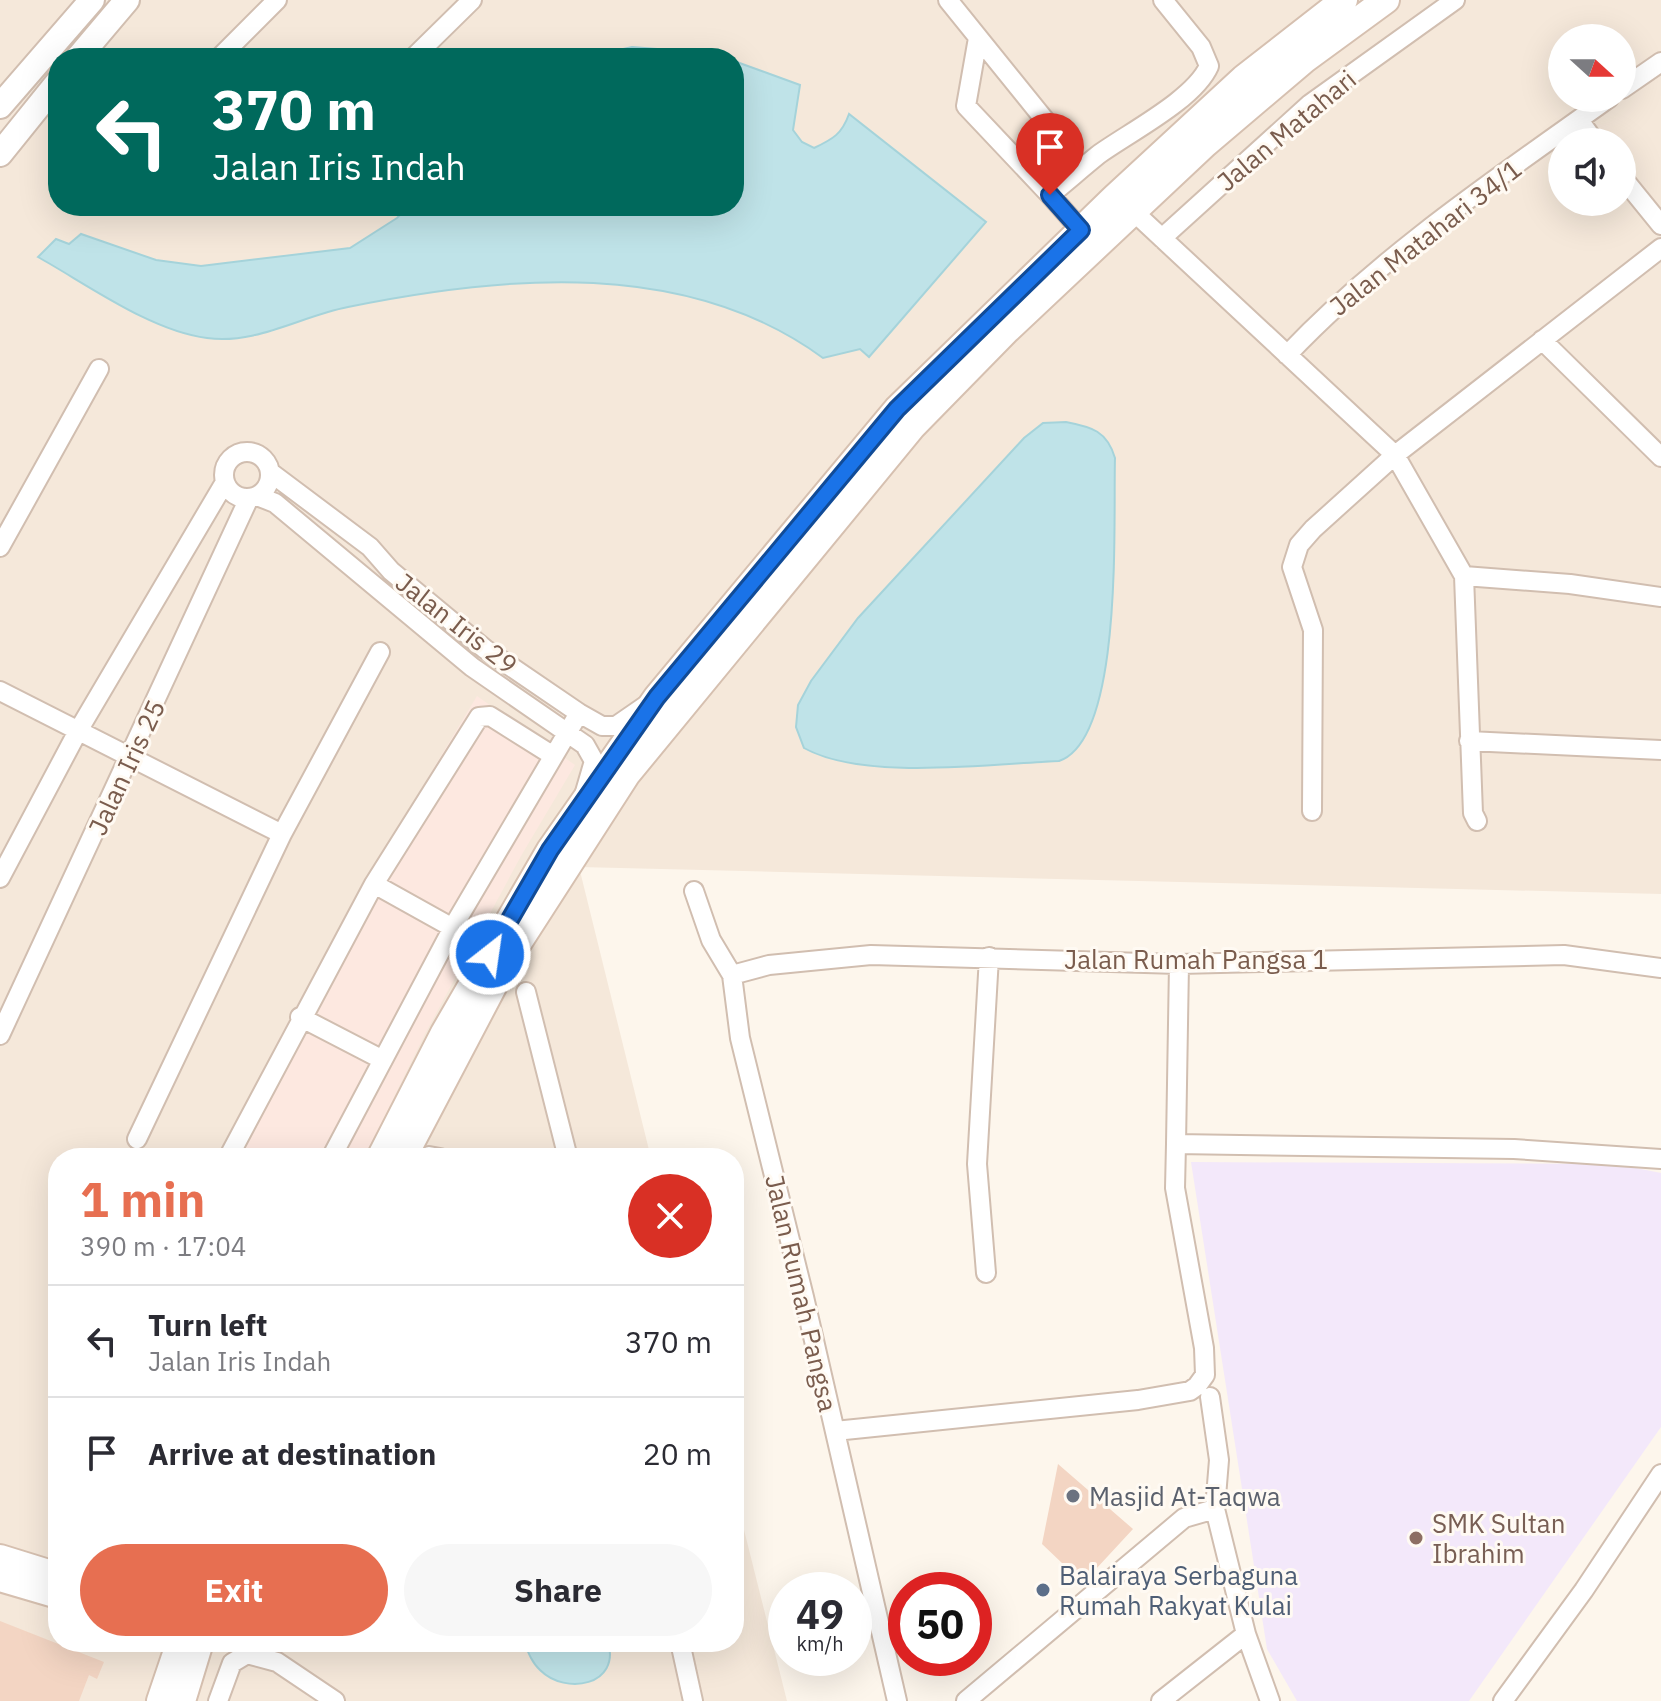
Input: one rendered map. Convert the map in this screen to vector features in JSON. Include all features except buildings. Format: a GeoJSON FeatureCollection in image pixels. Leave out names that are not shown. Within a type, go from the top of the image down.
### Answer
{"type":"FeatureCollection","features":[{"type":"Feature","properties":{"kind":"main road"},"geometry":{"type":"LineString","coordinates":[[385,1148],[452,1020],[550,850],[582,802],[657,697],[897,409],[1081,230],[1244,78],[1344,0]]}},
{"type":"Feature","properties":{"kind":"main road"},"geometry":{"type":"LineString","coordinates":[[428,1148],[506,962],[627,774],[912,427],[1259,96],[1386,0]]}},
{"type":"Feature","properties":{"kind":"main road"},"geometry":{"type":"LineString","coordinates":[[0,1558],[48,1573]]}},
{"type":"Feature","properties":{"kind":"main road"},"geometry":{"type":"LineString","coordinates":[[0,1578],[48,1592]]}},
{"type":"Feature","properties":{"kind":"main road"},"geometry":{"type":"LineString","coordinates":[[160,1701],[177,1652]]}},
{"type":"Feature","properties":{"kind":"main road"},"geometry":{"type":"LineString","coordinates":[[182,1701],[197,1652]]}},
{"type":"Feature","properties":{"kind":"street"},"geometry":{"type":"LineString","coordinates":[[50,48],[92,0]]}},
{"type":"Feature","properties":{"kind":"street"},"geometry":{"type":"LineString","coordinates":[[86,48],[127,0]]}},
{"type":"Feature","properties":{"kind":"street"},"geometry":{"type":"LineString","coordinates":[[229,48],[277,0]]}},
{"type":"Feature","properties":{"kind":"street"},"geometry":{"type":"LineString","coordinates":[[423,48],[472,0]]}},
{"type":"Feature","properties":{"kind":"street"},"geometry":{"type":"LineString","coordinates":[[948,0],[1065,145],[1071,147]]}},
{"type":"Feature","properties":{"kind":"street"},"geometry":{"type":"LineString","coordinates":[[1050,195],[1100,154],[1147,125],[1205,74],[1208,58],[1163,0]]}},
{"type":"Feature","properties":{"kind":"street","name":"Jalan Matahari"},"geometry":{"type":"LineString","coordinates":[[1162,238],[1310,104],[1455,0]]}},
{"type":"Feature","properties":{"kind":"street"},"geometry":{"type":"LineString","coordinates":[[978,38],[966,106],[1081,230]]}},
{"type":"Feature","properties":{"kind":"street"},"geometry":{"type":"LineString","coordinates":[[0,106],[48,51]]}},
{"type":"Feature","properties":{"kind":"street"},"geometry":{"type":"LineString","coordinates":[[1636,79],[1661,62]]}},
{"type":"Feature","properties":{"kind":"street"},"geometry":{"type":"LineString","coordinates":[[0,154],[48,94]]}},
{"type":"Feature","properties":{"kind":"street","name":"Jalan Matahari 34/1"},"geometry":{"type":"LineString","coordinates":[[1287,355],[1335,305],[1418,236],[1590,112]]}},
{"type":"Feature","properties":{"kind":"street"},"geometry":{"type":"LineString","coordinates":[[1579,120],[1585,128]]}},
{"type":"Feature","properties":{"kind":"street"},"geometry":{"type":"LineString","coordinates":[[1636,194],[1661,225]]}},
{"type":"Feature","properties":{"kind":"street"},"geometry":{"type":"LineString","coordinates":[[1134,212],[1395,455],[1464,576],[1469,741],[1473,813],[1477,821]]}},
{"type":"Feature","properties":{"kind":"street"},"geometry":{"type":"LineString","coordinates":[[1312,811],[1313,630],[1292,567],[1299,545],[1395,455],[1661,248]]}},
{"type":"Feature","properties":{"kind":"street"},"geometry":{"type":"LineString","coordinates":[[1542,340],[1661,457]]}},
{"type":"Feature","properties":{"kind":"street"},"geometry":{"type":"LineString","coordinates":[[0,547],[99,369]]}},
{"type":"Feature","properties":{"kind":"street"},"geometry":{"type":"LineString","coordinates":[[243,453],[263,459],[270,472],[269,481],[253,497],[236,496],[225,482],[226,466],[243,453]]}},
{"type":"Feature","properties":{"kind":"street","name":"Jalan Iris 29"},"geometry":{"type":"LineString","coordinates":[[270,472],[288,490],[370,547],[391,571],[485,649],[579,713],[602,726],[616,726],[657,697]]}},
{"type":"Feature","properties":{"kind":"street","name":"Jalan Iris 25"},"geometry":{"type":"LineString","coordinates":[[0,878],[78,731],[225,482]]}},
{"type":"Feature","properties":{"kind":"street","name":"Jalan Iris 29"},"geometry":{"type":"LineString","coordinates":[[253,497],[275,503],[472,667],[591,751],[594,761],[582,802]]}},
{"type":"Feature","properties":{"kind":"street","name":"Jalan Iris 25"},"geometry":{"type":"LineString","coordinates":[[0,1035],[253,497]]}},
{"type":"Feature","properties":{"kind":"street"},"geometry":{"type":"LineString","coordinates":[[186,551],[217,569]]}},
{"type":"Feature","properties":{"kind":"street"},"geometry":{"type":"LineString","coordinates":[[1464,576],[1570,584],[1661,597]]}},
{"type":"Feature","properties":{"kind":"street"},"geometry":{"type":"LineString","coordinates":[[137,1139],[282,834],[380,652]]}},
{"type":"Feature","properties":{"kind":"street"},"geometry":{"type":"LineString","coordinates":[[0,691],[282,834]]}},
{"type":"Feature","properties":{"kind":"street"},"geometry":{"type":"LineString","coordinates":[[336,1148],[453,928],[579,713]]}},
{"type":"Feature","properties":{"kind":"street"},"geometry":{"type":"LineString","coordinates":[[233,1148],[300,1017],[374,884],[481,716],[490,716],[552,755]]}},
{"type":"Feature","properties":{"kind":"street"},"geometry":{"type":"LineString","coordinates":[[1469,741],[1661,750]]}},
{"type":"Feature","properties":{"kind":"street"},"geometry":{"type":"LineString","coordinates":[[374,884],[453,928]]}},
{"type":"Feature","properties":{"kind":"street","name":"Jalan Rumah Pangsa"},"geometry":{"type":"LineString","coordinates":[[694,891],[711,940],[732,975],[740,1038],[897,1701]]}},
{"type":"Feature","properties":{"kind":"street","name":"Jalan Rumah Pangsa 1"},"geometry":{"type":"LineString","coordinates":[[732,975],[769,965],[824,958],[989,957],[1179,964],[1564,955],[1661,968]]}},
{"type":"Feature","properties":{"kind":"street"},"geometry":{"type":"LineString","coordinates":[[986,1273],[977,1164],[989,957]]}},
{"type":"Feature","properties":{"kind":"street"},"geometry":{"type":"LineString","coordinates":[[835,1431],[1138,1400],[1190,1391],[1197,1386],[1205,1375],[1204,1348],[1175,1188],[1179,964]]}},
{"type":"Feature","properties":{"kind":"street"},"geometry":{"type":"LineString","coordinates":[[526,992],[565,1148]]}},
{"type":"Feature","properties":{"kind":"street"},"geometry":{"type":"LineString","coordinates":[[300,1017],[383,1060]]}},
{"type":"Feature","properties":{"kind":"street"},"geometry":{"type":"LineString","coordinates":[[1176,1144],[1483,1148],[1661,1159]]}},
{"type":"Feature","properties":{"kind":"street"},"geometry":{"type":"LineString","coordinates":[[1210,1397],[1219,1460],[1215,1509],[1246,1634],[1270,1701]]}},
{"type":"Feature","properties":{"kind":"street"},"geometry":{"type":"LineString","coordinates":[[1503,1701],[1659,1482]]}},
{"type":"Feature","properties":{"kind":"street"},"geometry":{"type":"LineString","coordinates":[[966,1701],[1184,1518],[1215,1509]]}},
{"type":"Feature","properties":{"kind":"street"},"geometry":{"type":"LineString","coordinates":[[1161,1701],[1246,1634]]}},
{"type":"Feature","properties":{"kind":"street"},"geometry":{"type":"LineString","coordinates":[[682,1652],[693,1701]]}},
{"type":"Feature","properties":{"kind":"street"},"geometry":{"type":"LineString","coordinates":[[218,1701],[232,1663],[247,1654],[277,1662],[335,1701]]}},
{"type":"Feature","properties":{"kind":"shaded area"},"geometry":{"type":"Polygon","coordinates":[[[0,0],[1661,0],[1661,894],[579,867],[649,1148],[48,1148],[48,1652],[744,1652],[744,1530],[768,1625],[768,1676],[781,1676],[787,1701],[0,1701],[0,0]]]}},
{"type":"Feature","properties":{"kind":"shaded area"},"geometry":{"type":"Polygon","coordinates":[[[477,696],[575,765],[521,856],[425,1034],[369,1148],[226,1148],[279,1039],[358,894],[477,696]]]}},
{"type":"Feature","properties":{"kind":"shaded area","name":"SMK Sultan Ibrahim"},"geometry":{"type":"Polygon","coordinates":[[[1191,1162],[1616,1164],[1661,1173],[1661,1427],[1469,1701],[1297,1701],[1267,1649],[1191,1162]]]}},
{"type":"Feature","properties":{"kind":"water"},"geometry":{"type":"Polygon","coordinates":[[[744,65],[800,85],[793,130],[802,142],[814,148],[826,142],[840,131],[849,114],[986,222],[869,357],[860,349],[823,358],[770,326],[713,303],[654,289],[593,283],[469,287],[330,311],[261,334],[207,338],[186,334],[142,317],[38,257],[56,239],[69,244],[81,234],[156,260],[201,266],[350,248],[397,218],[744,216],[744,65]]]}},
{"type":"Feature","properties":{"kind":"water"},"geometry":{"type":"Polygon","coordinates":[[[1066,422],[1084,426],[1103,436],[1115,458],[1111,624],[1105,672],[1095,713],[1080,744],[1059,761],[928,768],[859,764],[829,758],[804,748],[796,727],[798,705],[811,681],[858,618],[1024,438],[1043,423],[1066,422]]]}},
{"type":"Feature","properties":{"kind":"water"},"geometry":{"type":"Polygon","coordinates":[[[528,1652],[609,1652],[610,1657],[607,1668],[599,1677],[576,1684],[551,1678],[528,1652]]]}},
{"type":"Feature","properties":{"kind":"place","name":"Masjid At-Taqwa"},"geometry":{"type":"Point","coordinates":[1073,1496]}},
{"type":"Feature","properties":{"kind":"place","name":"SMK Sultan Ibrahim"},"geometry":{"type":"Point","coordinates":[1416,1538]}},
{"type":"Feature","properties":{"kind":"place","name":"Balairaya Serbaguna Rumah Rakyat Kulai"},"geometry":{"type":"Point","coordinates":[1043,1590]}},
{"type":"Feature","properties":{"kind":"route"},"geometry":{"type":"LineString","coordinates":[[490,954],[550,850],[657,697],[897,409],[1081,230],[1050,195]]}}]}
